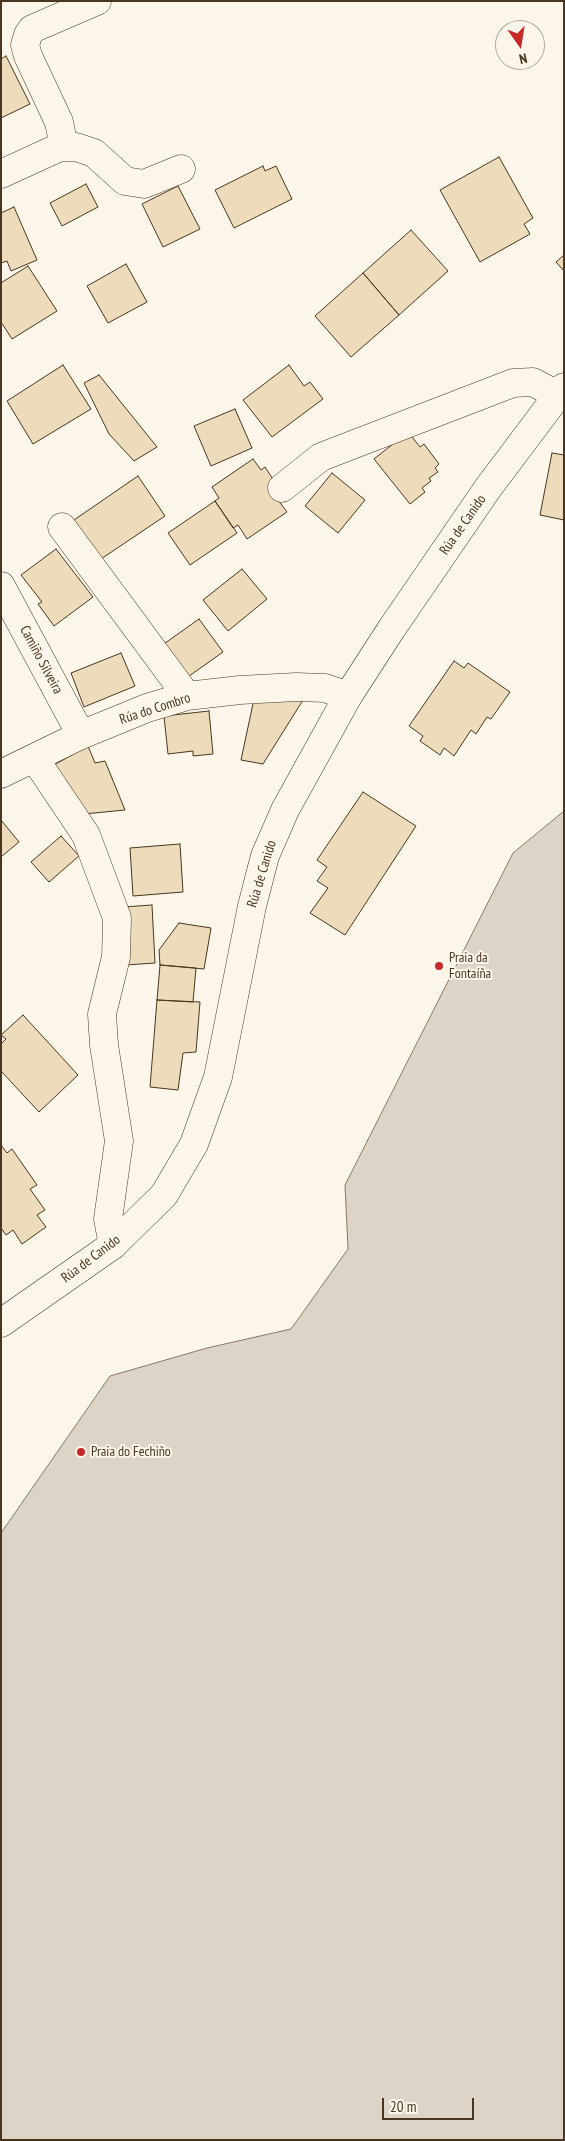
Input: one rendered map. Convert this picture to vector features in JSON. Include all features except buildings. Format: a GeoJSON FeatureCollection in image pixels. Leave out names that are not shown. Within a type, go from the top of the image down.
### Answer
{"type":"FeatureCollection","features":[{"type":"Feature","properties":{"kind":"street"},"geometry":{"type":"LineString","coordinates":[[60,147],[62,137],[59,122],[28,56],[25,44],[28,34],[32,29],[97,1]]}},
{"type":"Feature","properties":{"kind":"street"},"geometry":{"type":"LineString","coordinates":[[1,174],[60,147],[76,147],[94,153],[125,181],[144,184],[181,169]]}},
{"type":"Feature","properties":{"kind":"street"},"geometry":{"type":"LineString","coordinates":[[282,488],[321,456],[513,383],[532,382],[560,391]]}},
{"type":"Feature","properties":{"kind":"street","name":"Rúa de Canido"},"geometry":{"type":"LineString","coordinates":[[1,1323],[113,1245],[164,1195],[194,1144],[218,1077],[252,906],[265,856],[286,810],[348,696],[392,628],[471,513],[560,391]]}},
{"type":"Feature","properties":{"kind":"street"},"geometry":{"type":"LineString","coordinates":[[62,527],[187,696]]}},
{"type":"Feature","properties":{"kind":"street","name":"Camiño Silveira"},"geometry":{"type":"LineString","coordinates":[[1,586],[82,735]]}},
{"type":"Feature","properties":{"kind":"street","name":"Rúa do Combro"},"geometry":{"type":"LineString","coordinates":[[1,774],[82,735],[147,708],[187,696],[240,690],[296,687],[325,688],[348,696]]}},
{"type":"Feature","properties":{"kind":"street"},"geometry":{"type":"LineString","coordinates":[[35,759],[86,835],[117,918],[116,957],[102,1014],[104,1045],[118,1141],[108,1219],[113,1245]]}},
{"type":"Feature","properties":{"kind":"shaded area"},"geometry":{"type":"Polygon","coordinates":[[[564,811],[564,2140],[1,2140],[1,1533],[110,1376],[207,1348],[291,1329],[348,1249],[345,1185],[513,853],[564,811]]]}},
{"type":"Feature","properties":{"kind":"place","name":"Praia da Fontaíña"},"geometry":{"type":"Point","coordinates":[439,966]}},
{"type":"Feature","properties":{"kind":"place","name":"Praia do Fechiño"},"geometry":{"type":"Point","coordinates":[81,1452]}}]}
